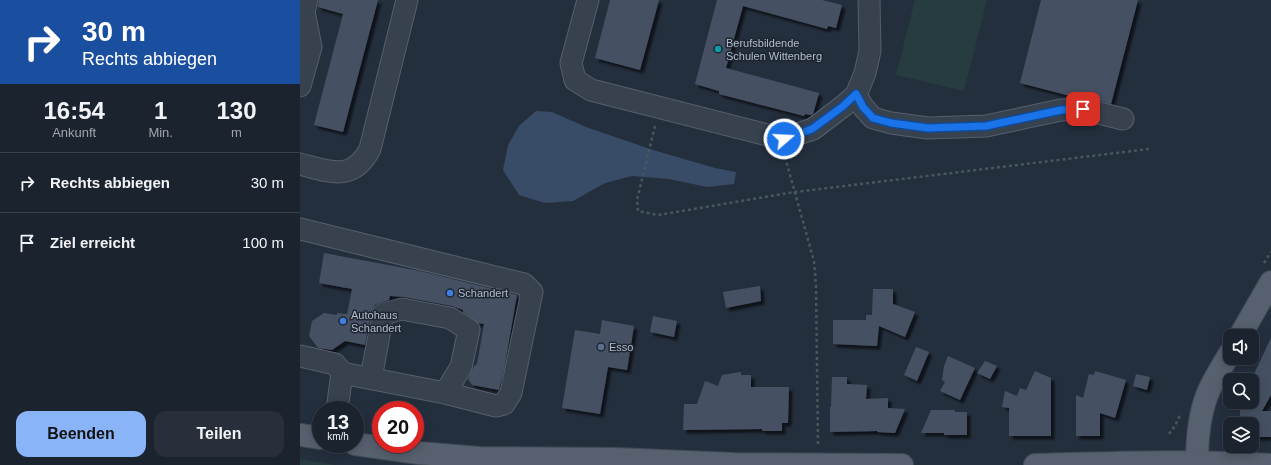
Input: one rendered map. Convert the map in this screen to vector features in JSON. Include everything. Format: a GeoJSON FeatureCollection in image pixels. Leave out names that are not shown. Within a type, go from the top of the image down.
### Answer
{"type":"FeatureCollection","features":[{"type":"Feature","properties":{"kind":"main road"},"geometry":{"type":"LineString","coordinates":[[1244,329],[1271,282]]}},
{"type":"Feature","properties":{"kind":"main road"},"geometry":{"type":"LineString","coordinates":[[1197,463],[1198,434],[1207,396],[1223,365]]}},
{"type":"Feature","properties":{"kind":"main road"},"geometry":{"type":"LineString","coordinates":[[300,435],[312,437]]}},
{"type":"Feature","properties":{"kind":"main road"},"geometry":{"type":"LineString","coordinates":[[364,445],[419,453],[479,458],[616,459],[711,464],[902,465]]}},
{"type":"Feature","properties":{"kind":"main road"},"geometry":{"type":"LineString","coordinates":[[1035,465],[1074,463],[1197,463],[1271,465]]}},
{"type":"Feature","properties":{"kind":"lane"},"geometry":{"type":"LineString","coordinates":[[300,86],[311,47],[304,12],[307,0]]}},
{"type":"Feature","properties":{"kind":"lane"},"geometry":{"type":"LineString","coordinates":[[300,164],[323,170],[346,172],[356,168],[364,160],[370,149],[407,0]]}},
{"type":"Feature","properties":{"kind":"lane"},"geometry":{"type":"LineString","coordinates":[[588,0],[570,63],[575,80],[591,90],[784,139],[812,129],[842,107],[856,94],[865,73],[870,51],[870,0]]}},
{"type":"Feature","properties":{"kind":"lane"},"geometry":{"type":"LineString","coordinates":[[856,94],[863,107],[873,118],[891,123],[928,128],[986,126],[1061,110],[1083,109],[1123,119]]}},
{"type":"Feature","properties":{"kind":"lane"},"geometry":{"type":"LineString","coordinates":[[300,229],[524,284],[532,292],[511,393],[504,404],[496,406],[445,393],[342,373],[335,364],[300,356]]}},
{"type":"Feature","properties":{"kind":"lane"},"geometry":{"type":"LineString","coordinates":[[371,378],[383,314],[402,309],[450,318],[469,330],[461,367],[445,393]]}},
{"type":"Feature","properties":{"kind":"lane"},"geometry":{"type":"LineString","coordinates":[[338,401],[342,373]]}},
{"type":"Feature","properties":{"kind":"path"},"geometry":{"type":"LineString","coordinates":[[660,108],[637,200],[638,211],[658,214],[795,192],[1149,149]]}},
{"type":"Feature","properties":{"kind":"path"},"geometry":{"type":"LineString","coordinates":[[784,139],[784,150],[814,261],[816,286],[818,464]]}},
{"type":"Feature","properties":{"kind":"green space"},"geometry":{"type":"Polygon","coordinates":[[[915,0],[987,0],[964,91],[896,75],[915,0]]]}},
{"type":"Feature","properties":{"kind":"green space"},"geometry":{"type":"Polygon","coordinates":[[[300,459],[335,465],[300,465],[300,459]]]}},
{"type":"Feature","properties":{"kind":"water"},"geometry":{"type":"Polygon","coordinates":[[[536,111],[552,112],[586,127],[653,150],[715,168],[736,172],[734,184],[707,187],[669,179],[632,176],[605,183],[573,201],[545,203],[519,195],[503,170],[508,145],[519,126],[536,111]]]}},
{"type":"Feature","properties":{"kind":"building"},"geometry":{"type":"Polygon","coordinates":[[[319,0],[378,0],[343,132],[314,125],[343,14],[318,7],[319,0]]]}},
{"type":"Feature","properties":{"kind":"building"},"geometry":{"type":"Polygon","coordinates":[[[610,0],[659,0],[640,70],[595,58],[610,0]]]}},
{"type":"Feature","properties":{"kind":"building","name":"Berufsbildende Schulen Wittenberg"},"geometry":{"type":"Polygon","coordinates":[[[717,0],[822,0],[842,5],[836,28],[828,26],[827,29],[743,6],[726,68],[819,93],[813,114],[805,114],[804,116],[719,94],[719,91],[695,84],[717,0]]]}},
{"type":"Feature","properties":{"kind":"building"},"geometry":{"type":"Polygon","coordinates":[[[1041,0],[1138,0],[1111,104],[1086,97],[1074,97],[1020,83],[1041,0]]]}},
{"type":"Feature","properties":{"kind":"building","name":"Autohaus Schandert"},"geometry":{"type":"Polygon","coordinates":[[[324,253],[420,271],[517,295],[499,390],[472,385],[468,379],[474,366],[477,364],[484,324],[478,323],[463,312],[463,310],[452,306],[404,297],[390,296],[389,300],[374,306],[371,312],[365,345],[345,341],[332,350],[318,348],[309,336],[312,321],[324,313],[337,315],[337,313],[347,314],[352,289],[319,283],[324,253]]]}},
{"type":"Feature","properties":{"kind":"building"},"geometry":{"type":"Polygon","coordinates":[[[760,286],[761,301],[726,308],[723,292],[760,286]]]}},
{"type":"Feature","properties":{"kind":"building"},"geometry":{"type":"Polygon","coordinates":[[[873,289],[893,289],[893,304],[915,312],[905,337],[879,326],[877,346],[833,344],[833,320],[866,320],[866,315],[872,315],[873,289]]]}},
{"type":"Feature","properties":{"kind":"building"},"geometry":{"type":"Polygon","coordinates":[[[653,316],[677,321],[674,337],[650,332],[653,316]]]}},
{"type":"Feature","properties":{"kind":"building"},"geometry":{"type":"Polygon","coordinates":[[[602,320],[634,326],[627,370],[608,367],[600,414],[562,408],[575,330],[600,334],[602,320]]]}},
{"type":"Feature","properties":{"kind":"building"},"geometry":{"type":"Polygon","coordinates":[[[1271,338],[1271,395],[1262,411],[1271,411],[1271,437],[1259,437],[1259,417],[1240,417],[1240,409],[1259,409],[1259,373],[1254,373],[1271,338]]]}},
{"type":"Feature","properties":{"kind":"building"},"geometry":{"type":"Polygon","coordinates":[[[916,347],[929,352],[917,381],[904,375],[916,347]]]}},
{"type":"Feature","properties":{"kind":"building"},"geometry":{"type":"Polygon","coordinates":[[[948,356],[975,368],[960,400],[940,391],[945,382],[942,380],[944,366],[948,356]]]}},
{"type":"Feature","properties":{"kind":"building"},"geometry":{"type":"Polygon","coordinates":[[[985,361],[997,366],[990,379],[977,373],[985,361]]]}},
{"type":"Feature","properties":{"kind":"building"},"geometry":{"type":"Polygon","coordinates":[[[1035,371],[1051,378],[1051,436],[1009,436],[1009,408],[1002,407],[1005,391],[1017,396],[1020,388],[1026,390],[1035,371]]]}},
{"type":"Feature","properties":{"kind":"building"},"geometry":{"type":"Polygon","coordinates":[[[1095,371],[1126,380],[1115,418],[1100,413],[1100,436],[1076,436],[1076,395],[1083,398],[1089,374],[1094,375],[1095,371]]]}},
{"type":"Feature","properties":{"kind":"building"},"geometry":{"type":"Polygon","coordinates":[[[741,372],[741,375],[751,375],[751,387],[789,387],[788,423],[782,423],[782,431],[762,431],[762,429],[683,430],[684,404],[697,404],[705,381],[718,386],[722,375],[741,372]]]}},
{"type":"Feature","properties":{"kind":"building"},"geometry":{"type":"Polygon","coordinates":[[[1136,374],[1150,377],[1147,390],[1133,386],[1136,374]]]}},
{"type":"Feature","properties":{"kind":"building"},"geometry":{"type":"Polygon","coordinates":[[[832,377],[847,377],[847,384],[867,385],[866,399],[888,398],[888,408],[905,409],[895,433],[877,431],[830,432],[832,377]]]}},
{"type":"Feature","properties":{"kind":"building"},"geometry":{"type":"Polygon","coordinates":[[[931,410],[955,410],[955,412],[967,412],[967,435],[921,433],[931,410]]]}},
{"type":"Feature","properties":{"kind":"place","name":"Berufsbildende Schulen Wittenberg"},"geometry":{"type":"Point","coordinates":[718,49]}},
{"type":"Feature","properties":{"kind":"place","name":"Schandert"},"geometry":{"type":"Point","coordinates":[450,293]}},
{"type":"Feature","properties":{"kind":"place","name":"Autohaus Schandert"},"geometry":{"type":"Point","coordinates":[343,321]}},
{"type":"Feature","properties":{"kind":"place","name":"Esso"},"geometry":{"type":"Point","coordinates":[601,347]}},
{"type":"Feature","properties":{"kind":"route"},"geometry":{"type":"LineString","coordinates":[[784,139],[812,129],[842,107],[856,94],[863,107],[873,118],[891,123],[928,128],[986,126],[1061,110],[1083,109]]}}]}
